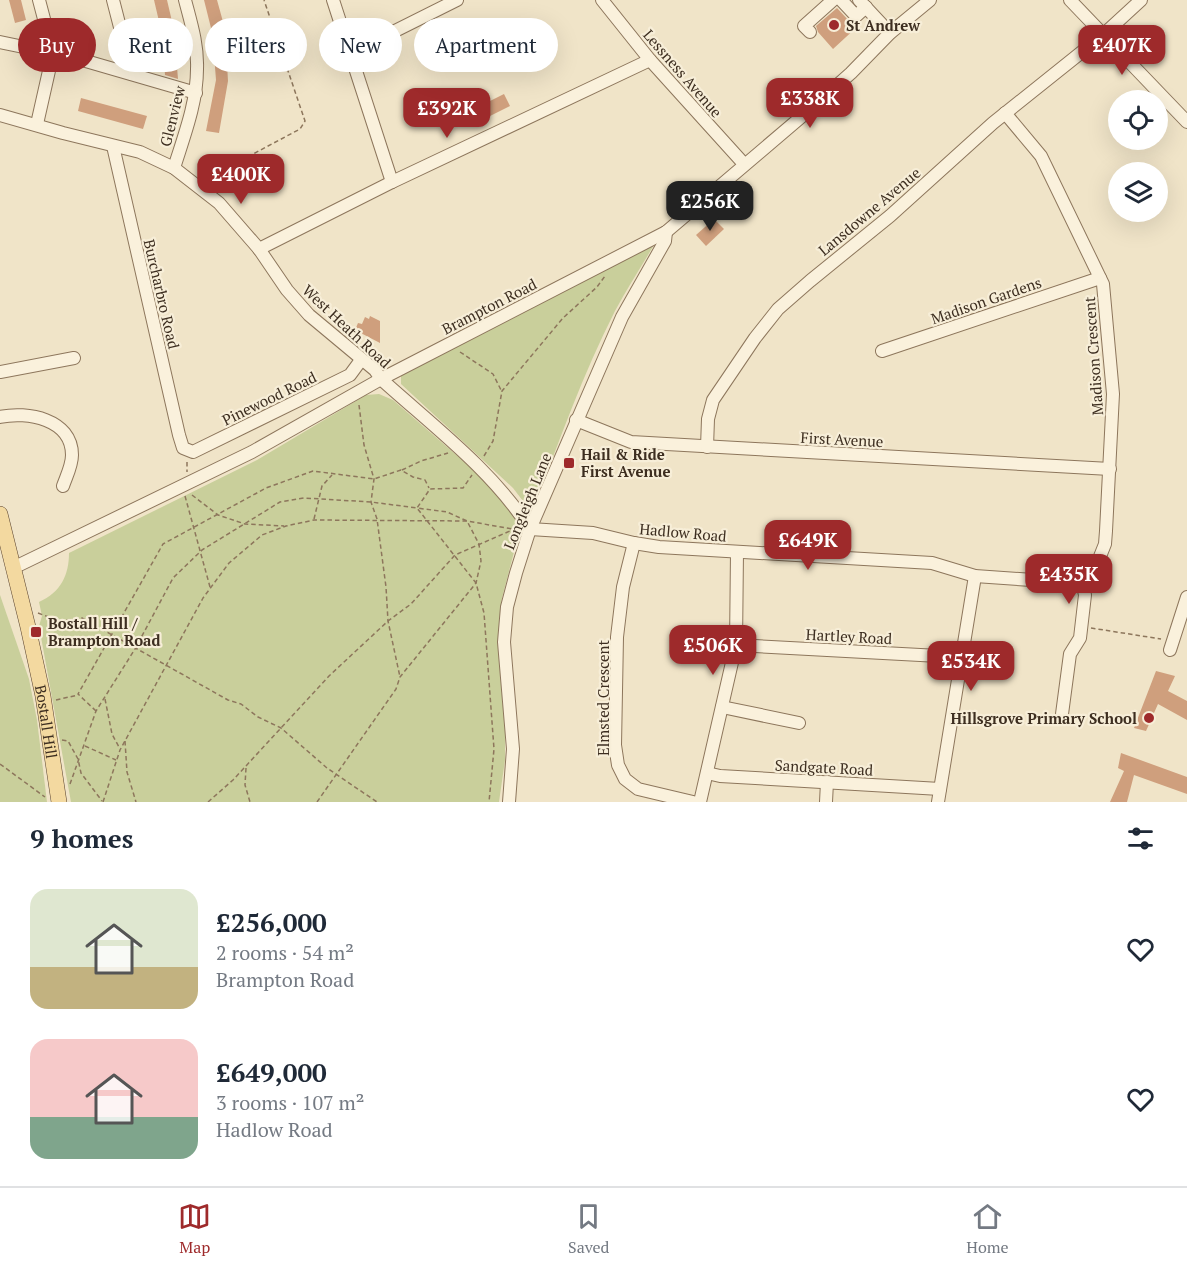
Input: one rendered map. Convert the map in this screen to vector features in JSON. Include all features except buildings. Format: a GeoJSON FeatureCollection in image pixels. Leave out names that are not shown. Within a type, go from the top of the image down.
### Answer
{"type":"FeatureCollection","features":[{"type":"Feature","properties":{"kind":"main road"},"geometry":{"type":"LineString","coordinates":[[0,514],[6,571]]}},
{"type":"Feature","properties":{"kind":"main road"},"geometry":{"type":"LineString","coordinates":[[0,548],[6,571]]}},
{"type":"Feature","properties":{"kind":"main road","name":"Bostall Hill"},"geometry":{"type":"LineString","coordinates":[[6,571],[21,628],[31,644],[43,696],[54,800]]}},
{"type":"Feature","properties":{"kind":"street"},"geometry":{"type":"LineString","coordinates":[[39,0],[44,18]]}},
{"type":"Feature","properties":{"kind":"street"},"geometry":{"type":"LineString","coordinates":[[113,0],[132,74]]}},
{"type":"Feature","properties":{"kind":"street","name":"Glenview"},"geometry":{"type":"LineString","coordinates":[[174,168],[196,93],[195,37],[185,0]]}},
{"type":"Feature","properties":{"kind":"street"},"geometry":{"type":"LineString","coordinates":[[333,0],[339,18]]}},
{"type":"Feature","properties":{"kind":"street"},"geometry":{"type":"LineString","coordinates":[[402,28],[457,0]]}},
{"type":"Feature","properties":{"kind":"street","name":"Lessness Avenue"},"geometry":{"type":"LineString","coordinates":[[602,0],[650,60],[744,164]]}},
{"type":"Feature","properties":{"kind":"street"},"geometry":{"type":"LineString","coordinates":[[810,32],[804,26],[833,0]]}},
{"type":"Feature","properties":{"kind":"street"},"geometry":{"type":"LineString","coordinates":[[841,0],[856,16],[862,4],[890,33]]}},
{"type":"Feature","properties":{"kind":"street","name":"Brampton Road"},"geometry":{"type":"LineString","coordinates":[[6,571],[252,452],[381,379],[666,232],[851,73],[890,33],[930,0]]}},
{"type":"Feature","properties":{"kind":"street"},"geometry":{"type":"LineString","coordinates":[[1070,0],[1187,122]]}},
{"type":"Feature","properties":{"kind":"street","name":"Lansdowne Avenue"},"geometry":{"type":"LineString","coordinates":[[707,447],[708,419],[713,400],[755,338],[778,309],[810,280],[890,216],[1005,113],[1102,35],[1141,0]]}},
{"type":"Feature","properties":{"kind":"street"},"geometry":{"type":"LineString","coordinates":[[0,42],[18,46]]}},
{"type":"Feature","properties":{"kind":"street"},"geometry":{"type":"LineString","coordinates":[[259,249],[392,182],[650,60]]}},
{"type":"Feature","properties":{"kind":"street"},"geometry":{"type":"LineString","coordinates":[[96,64],[196,93]]}},
{"type":"Feature","properties":{"kind":"street"},"geometry":{"type":"LineString","coordinates":[[37,124],[49,72]]}},
{"type":"Feature","properties":{"kind":"street"},"geometry":{"type":"LineString","coordinates":[[357,72],[392,182]]}},
{"type":"Feature","properties":{"kind":"street","name":"Madison Crescent"},"geometry":{"type":"LineString","coordinates":[[1005,113],[1041,156],[1103,284],[1113,394],[1105,544],[1095,569],[1083,582]]}},
{"type":"Feature","properties":{"kind":"street","name":"West Heath Road"},"geometry":{"type":"LineString","coordinates":[[0,115],[140,152],[174,168],[196,184],[219,203],[259,249],[287,290],[309,315],[375,370],[381,379],[478,466],[514,504],[530,529]]}},
{"type":"Feature","properties":{"kind":"street","name":"Burcharbro Road"},"geometry":{"type":"LineString","coordinates":[[113,146],[183,447]]}},
{"type":"Feature","properties":{"kind":"street","name":"Longleigh Lane"},"geometry":{"type":"LineString","coordinates":[[509,802],[513,748],[504,659],[505,625],[513,583],[530,529],[576,420],[622,317],[666,241],[666,232]]}},
{"type":"Feature","properties":{"kind":"street","name":"Madison Gardens"},"geometry":{"type":"LineString","coordinates":[[882,351],[1100,278]]}},
{"type":"Feature","properties":{"kind":"street"},"geometry":{"type":"LineString","coordinates":[[0,372],[74,358]]}},
{"type":"Feature","properties":{"kind":"street","name":"Pinewood Road"},"geometry":{"type":"LineString","coordinates":[[183,447],[193,452],[350,375],[361,360]]}},
{"type":"Feature","properties":{"kind":"street"},"geometry":{"type":"LineString","coordinates":[[0,417],[17,414],[35,416],[45,419],[62,431],[71,446],[72,455],[63,486]]}},
{"type":"Feature","properties":{"kind":"street","name":"First Avenue"},"geometry":{"type":"LineString","coordinates":[[576,420],[631,442],[1110,469]]}},
{"type":"Feature","properties":{"kind":"street","name":"Hadlow Road"},"geometry":{"type":"LineString","coordinates":[[530,529],[593,533],[659,547],[932,562],[975,576],[1083,582]]}},
{"type":"Feature","properties":{"kind":"street","name":"Elmsted Crescent"},"geometry":{"type":"LineString","coordinates":[[634,543],[623,587],[617,637],[615,745],[618,765],[625,779],[638,789],[693,802]]}},
{"type":"Feature","properties":{"kind":"street"},"geometry":{"type":"LineString","coordinates":[[700,802],[735,645],[737,552]]}},
{"type":"Feature","properties":{"kind":"street"},"geometry":{"type":"LineString","coordinates":[[938,802],[975,576]]}},
{"type":"Feature","properties":{"kind":"street"},"geometry":{"type":"LineString","coordinates":[[1062,714],[1059,689],[1070,654],[1080,638],[1085,596],[1083,582]]}},
{"type":"Feature","properties":{"kind":"street"},"geometry":{"type":"LineString","coordinates":[[1172,645],[1187,597]]}},
{"type":"Feature","properties":{"kind":"street","name":"Hartley Road"},"geometry":{"type":"LineString","coordinates":[[735,645],[962,659]]}},
{"type":"Feature","properties":{"kind":"street"},"geometry":{"type":"LineString","coordinates":[[722,707],[798,723]]}},
{"type":"Feature","properties":{"kind":"street","name":"Sandgate Road"},"geometry":{"type":"LineString","coordinates":[[707,773],[720,776],[940,789]]}},
{"type":"Feature","properties":{"kind":"street"},"geometry":{"type":"LineString","coordinates":[[826,802],[827,782]]}},
{"type":"Feature","properties":{"kind":"path"},"geometry":{"type":"LineString","coordinates":[[196,184],[300,129],[305,121],[264,0]]}},
{"type":"Feature","properties":{"kind":"path"},"geometry":{"type":"LineString","coordinates":[[430,489],[463,488],[493,441],[502,391],[563,318],[597,287],[619,256]]}},
{"type":"Feature","properties":{"kind":"path"},"geometry":{"type":"LineString","coordinates":[[451,343],[464,355],[493,374],[502,391]]}},
{"type":"Feature","properties":{"kind":"path"},"geometry":{"type":"LineString","coordinates":[[358,392],[364,445],[374,479],[370,502],[377,519],[388,621],[400,677]]}},
{"type":"Feature","properties":{"kind":"path"},"geometry":{"type":"LineString","coordinates":[[183,447],[189,468],[182,487],[193,528],[202,550],[210,588]]}},
{"type":"Feature","properties":{"kind":"path"},"geometry":{"type":"LineString","coordinates":[[50,702],[78,694],[163,544],[266,488],[313,471],[374,479],[448,453],[456,447]]}},
{"type":"Feature","properties":{"kind":"path"},"geometry":{"type":"LineString","coordinates":[[401,470],[413,477],[425,480],[430,489]]}},
{"type":"Feature","properties":{"kind":"path"},"geometry":{"type":"LineString","coordinates":[[314,520],[322,486],[333,475]]}},
{"type":"Feature","properties":{"kind":"path"},"geometry":{"type":"LineString","coordinates":[[182,487],[218,514],[245,524],[286,526]]}},
{"type":"Feature","properties":{"kind":"path"},"geometry":{"type":"LineString","coordinates":[[417,508],[430,489]]}},
{"type":"Feature","properties":{"kind":"path"},"geometry":{"type":"LineString","coordinates":[[69,786],[96,711],[135,649],[173,578],[202,550],[280,502],[304,498],[370,502],[447,512],[467,521],[479,544],[481,561],[476,583],[400,677],[396,689],[317,802]]}},
{"type":"Feature","properties":{"kind":"path"},"geometry":{"type":"LineString","coordinates":[[417,508],[476,583],[484,613],[494,749],[489,802]]}},
{"type":"Feature","properties":{"kind":"path"},"geometry":{"type":"LineString","coordinates":[[102,802],[120,750],[203,598],[229,563],[262,535],[286,526],[314,520],[467,521],[512,530],[530,529]]}},
{"type":"Feature","properties":{"kind":"path"},"geometry":{"type":"LineString","coordinates":[[208,802],[329,676],[388,621],[411,604],[455,555],[512,530]]}},
{"type":"Feature","properties":{"kind":"path"},"geometry":{"type":"LineString","coordinates":[[34,612],[59,621],[82,618],[228,700],[241,704],[258,717],[280,728],[336,774],[377,802]]}},
{"type":"Feature","properties":{"kind":"path"},"geometry":{"type":"LineString","coordinates":[[1082,627],[1172,645]]}},
{"type":"Feature","properties":{"kind":"path"},"geometry":{"type":"LineString","coordinates":[[78,694],[96,711]]}},
{"type":"Feature","properties":{"kind":"path"},"geometry":{"type":"LineString","coordinates":[[105,698],[112,734],[120,750]]}},
{"type":"Feature","properties":{"kind":"path"},"geometry":{"type":"LineString","coordinates":[[56,738],[68,741],[78,759],[81,773],[102,802]]}},
{"type":"Feature","properties":{"kind":"path"},"geometry":{"type":"LineString","coordinates":[[125,741],[127,772],[136,802]]}},
{"type":"Feature","properties":{"kind":"path"},"geometry":{"type":"LineString","coordinates":[[84,745],[116,760]]}},
{"type":"Feature","properties":{"kind":"path"},"geometry":{"type":"LineString","coordinates":[[0,764],[46,797],[54,800]]}},
{"type":"Feature","properties":{"kind":"path"},"geometry":{"type":"LineString","coordinates":[[246,765],[245,785],[250,802]]}},
{"type":"Feature","properties":{"kind":"green space"},"geometry":{"type":"Polygon","coordinates":[[[655,243],[620,302],[592,359],[535,506],[526,505],[513,488],[401,384],[401,375],[655,243]]]}},
{"type":"Feature","properties":{"kind":"green space"},"geometry":{"type":"Polygon","coordinates":[[[379,394],[393,400],[492,486],[512,510],[517,521],[519,533],[502,598],[499,623],[505,760],[499,802],[71,802],[39,626],[42,616],[39,602],[53,593],[62,582],[67,569],[69,553],[257,460],[366,395],[379,394]]]}},
{"type":"Feature","properties":{"kind":"green space"},"geometry":{"type":"Polygon","coordinates":[[[0,595],[29,679],[37,720],[47,802],[0,802],[0,595]]]}},
{"type":"Feature","properties":{"kind":"place","name":"St Andrew"},"geometry":{"type":"Point","coordinates":[834,25]}},
{"type":"Feature","properties":{"kind":"place","name":"Hail & Ride First Avenue"},"geometry":{"type":"Point","coordinates":[569,463]}},
{"type":"Feature","properties":{"kind":"place","name":"Bostall Hill / Brampton Road"},"geometry":{"type":"Point","coordinates":[36,632]}},
{"type":"Feature","properties":{"kind":"place","name":"Hillsgrove Primary School"},"geometry":{"type":"Point","coordinates":[1149,718]}}]}
